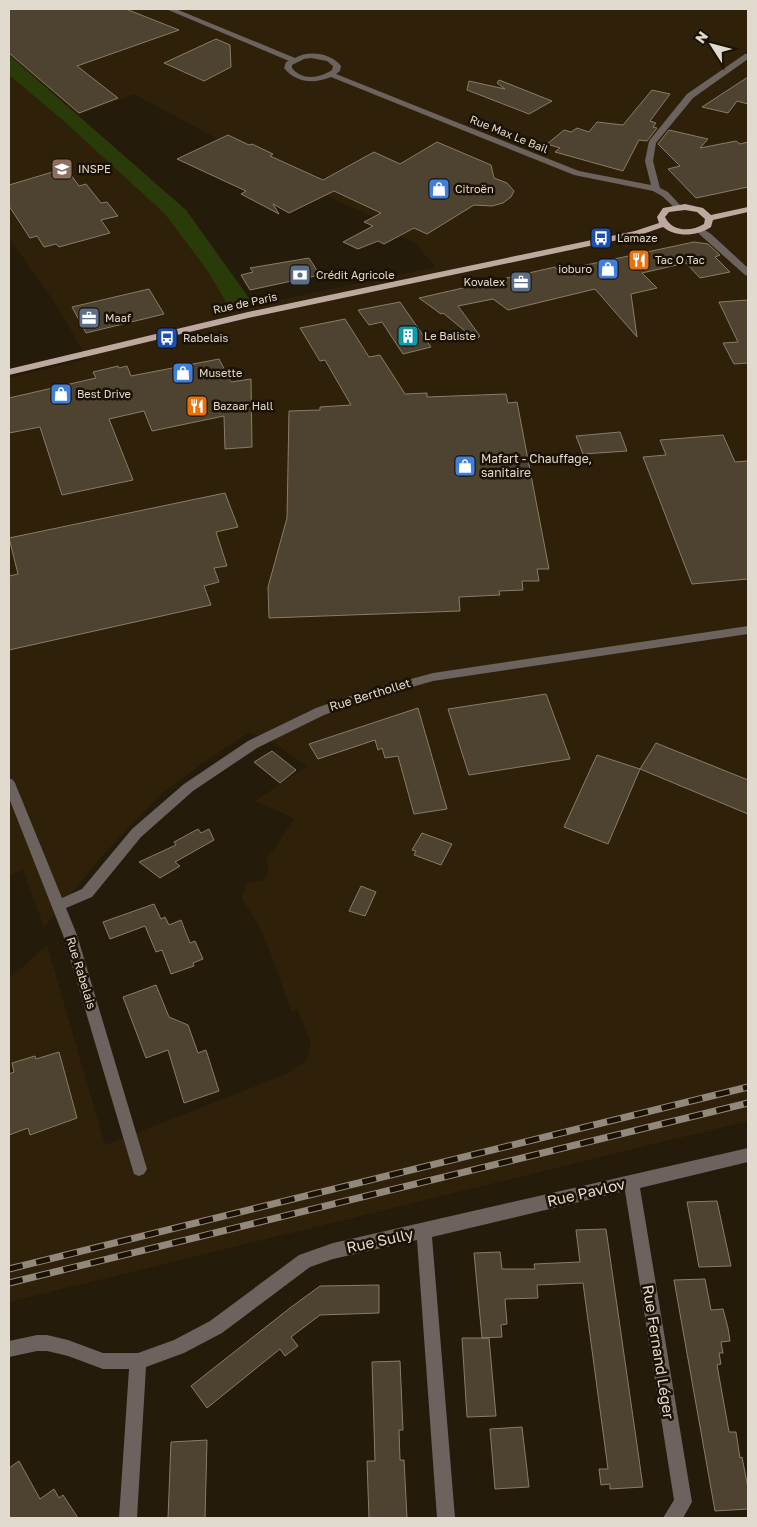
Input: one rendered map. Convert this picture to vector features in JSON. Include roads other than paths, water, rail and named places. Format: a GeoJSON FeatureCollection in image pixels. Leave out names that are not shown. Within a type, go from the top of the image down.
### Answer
{"type":"FeatureCollection","features":[{"type":"Feature","properties":{"kind":"main road"},"geometry":{"type":"LineString","coordinates":[[677,207],[693,208],[706,214],[709,218],[708,225],[700,230],[676,230],[664,224],[661,217],[662,213],[677,207]]}},
{"type":"Feature","properties":{"kind":"main road"},"geometry":{"type":"LineString","coordinates":[[709,218],[748,210]]}},
{"type":"Feature","properties":{"kind":"main road","name":"Rue de Paris"},"geometry":{"type":"LineString","coordinates":[[9,372],[210,324],[637,233],[664,224]]}},
{"type":"Feature","properties":{"kind":"street"},"geometry":{"type":"LineString","coordinates":[[170,9],[294,60]]}},
{"type":"Feature","properties":{"kind":"street"},"geometry":{"type":"LineString","coordinates":[[311,56],[329,59],[338,66],[332,74],[315,79],[297,76],[290,73],[288,68],[294,60],[311,56]]}},
{"type":"Feature","properties":{"kind":"street"},"geometry":{"type":"LineString","coordinates":[[656,189],[649,166],[652,143],[690,96],[748,56]]}},
{"type":"Feature","properties":{"kind":"street","name":"Rue Max Le Bail"},"geometry":{"type":"LineString","coordinates":[[332,74],[577,173],[656,189],[665,194],[677,207]]}},
{"type":"Feature","properties":{"kind":"street"},"geometry":{"type":"LineString","coordinates":[[700,230],[748,273]]}},
{"type":"Feature","properties":{"kind":"street","name":"Rue Berthollet"},"geometry":{"type":"LineString","coordinates":[[59,905],[85,894],[150,820],[211,770],[272,732],[314,712],[388,687],[433,677],[748,630]]}},
{"type":"Feature","properties":{"kind":"street","name":"Rue Rabelais"},"geometry":{"type":"LineString","coordinates":[[9,783],[70,935],[139,1169]]}},
{"type":"Feature","properties":{"kind":"street","name":"Rue Pavlov"},"geometry":{"type":"LineString","coordinates":[[424,1231],[748,1155]]}},
{"type":"Feature","properties":{"kind":"street","name":"Rue Fernand Léger"},"geometry":{"type":"LineString","coordinates":[[631,1182],[683,1502],[672,1518]]}},
{"type":"Feature","properties":{"kind":"street","name":"Rue Sully"},"geometry":{"type":"LineString","coordinates":[[9,1349],[37,1342],[68,1348],[103,1361],[138,1361],[178,1347],[216,1327],[304,1261],[332,1251],[424,1231],[446,1518]]}},
{"type":"Feature","properties":{"kind":"street"},"geometry":{"type":"LineString","coordinates":[[128,1518],[138,1361]]}},
{"type":"Feature","properties":{"kind":"railway"},"geometry":{"type":"LineString","coordinates":[[9,1269],[748,1087]]}},
{"type":"Feature","properties":{"kind":"railway"},"geometry":{"type":"LineString","coordinates":[[9,1283],[748,1103]]}},
{"type":"Feature","properties":{"kind":"place","name":"INSPE"},"geometry":{"type":"Point","coordinates":[62,169]}},
{"type":"Feature","properties":{"kind":"place","name":"Citroën"},"geometry":{"type":"Point","coordinates":[439,189]}},
{"type":"Feature","properties":{"kind":"place","name":"Lamaze"},"geometry":{"type":"Point","coordinates":[601,238]}},
{"type":"Feature","properties":{"kind":"place","name":"Tac O Tac"},"geometry":{"type":"Point","coordinates":[639,260]}},
{"type":"Feature","properties":{"kind":"place","name":"ioburo"},"geometry":{"type":"Point","coordinates":[608,269]}},
{"type":"Feature","properties":{"kind":"place","name":"Crédit Agricole"},"geometry":{"type":"Point","coordinates":[300,275]}},
{"type":"Feature","properties":{"kind":"place","name":"Kovalex"},"geometry":{"type":"Point","coordinates":[521,282]}},
{"type":"Feature","properties":{"kind":"place","name":"Maaf"},"geometry":{"type":"Point","coordinates":[89,318]}},
{"type":"Feature","properties":{"kind":"place","name":"Le Baliste"},"geometry":{"type":"Point","coordinates":[408,336]}},
{"type":"Feature","properties":{"kind":"place","name":"Rabelais"},"geometry":{"type":"Point","coordinates":[167,338]}},
{"type":"Feature","properties":{"kind":"place","name":"Musette"},"geometry":{"type":"Point","coordinates":[183,373]}},
{"type":"Feature","properties":{"kind":"place","name":"Best Drive"},"geometry":{"type":"Point","coordinates":[61,394]}},
{"type":"Feature","properties":{"kind":"place","name":"Bazaar Hall"},"geometry":{"type":"Point","coordinates":[197,406]}},
{"type":"Feature","properties":{"kind":"place","name":"Mafart - Chauffage, sanitaire"},"geometry":{"type":"Point","coordinates":[465,466]}}]}
